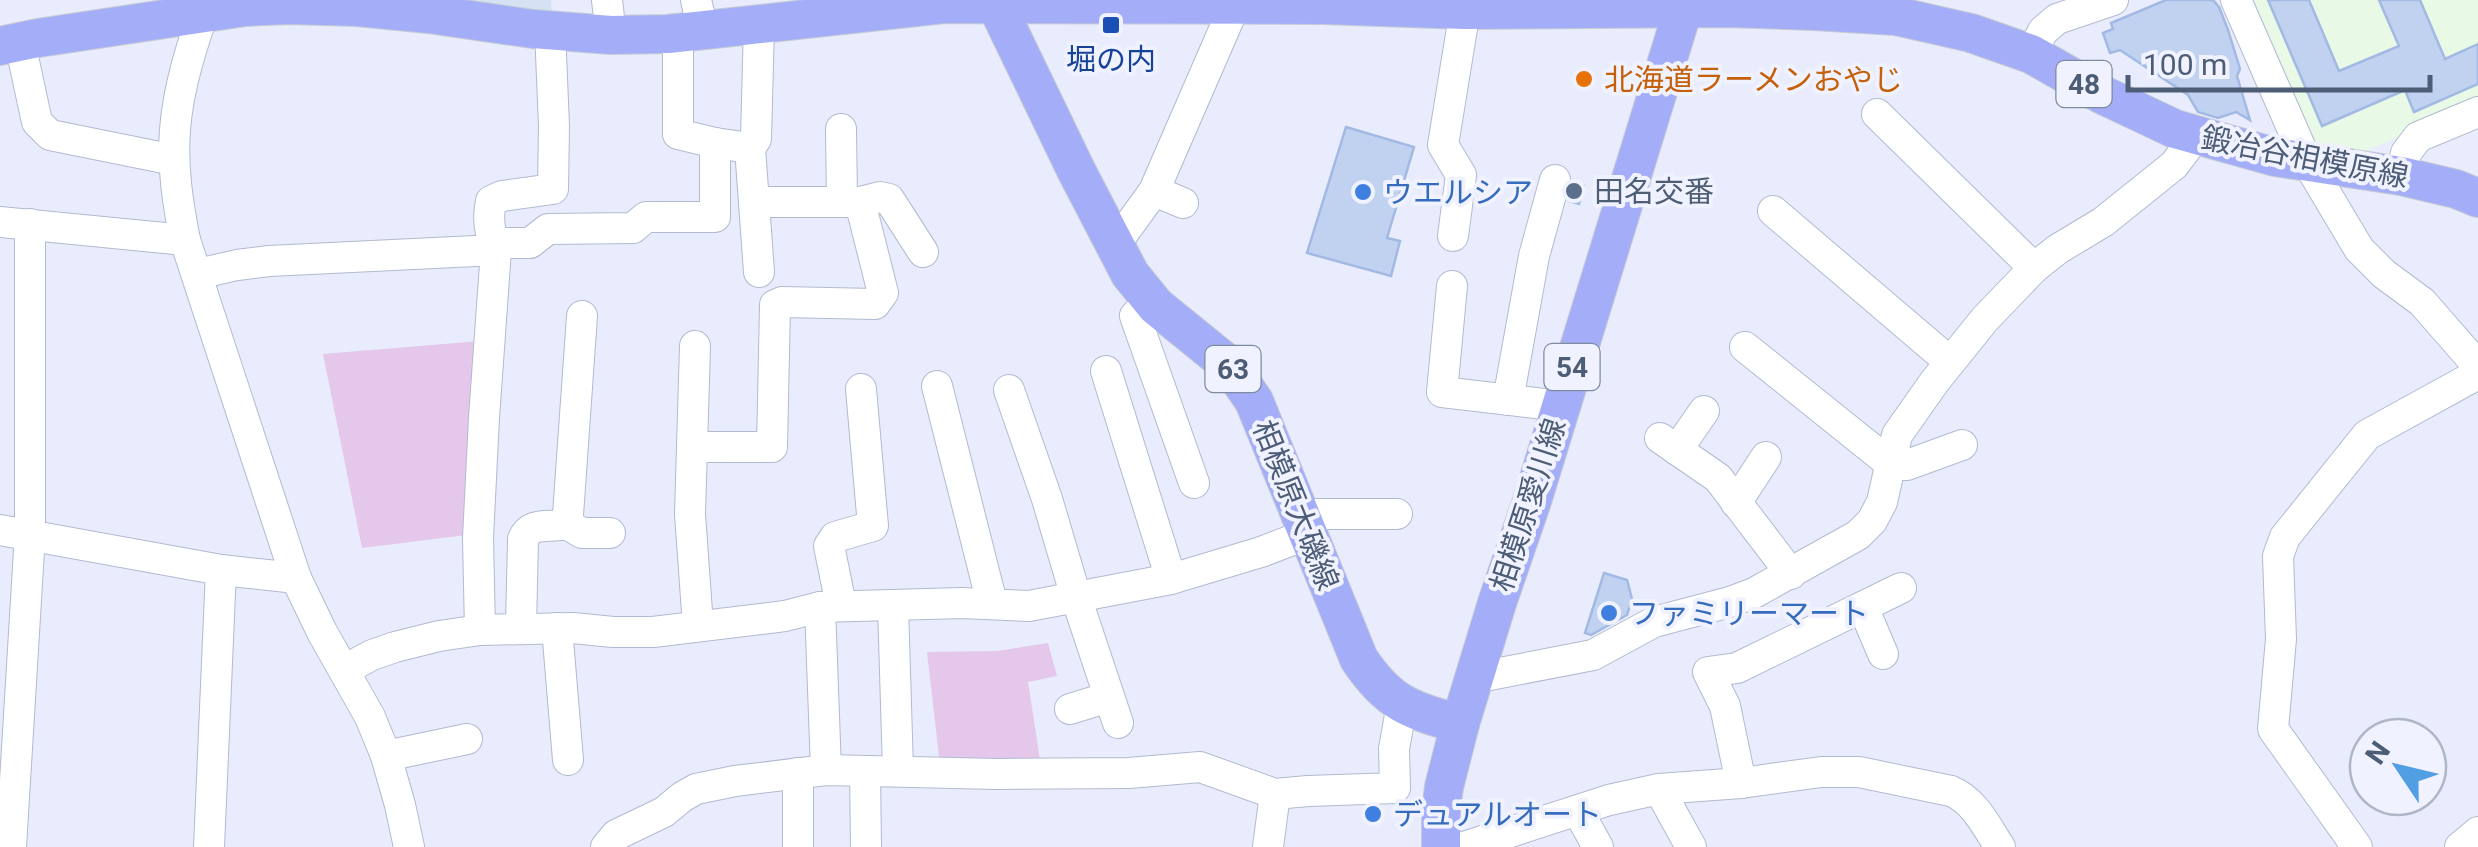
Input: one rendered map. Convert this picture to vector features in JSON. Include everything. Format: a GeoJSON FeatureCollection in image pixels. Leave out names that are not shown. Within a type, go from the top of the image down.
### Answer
{"type":"FeatureCollection","features":[{"type":"Feature","properties":{"kind":"main road","name":"鍛冶谷相模原線"},"geometry":{"type":"LineString","coordinates":[[10,45],[205,7],[290,5],[443,8],[550,30],[609,17],[759,25],[894,8],[995,2],[1236,2],[1465,10],[1685,4],[1814,10],[1896,16],[1960,30],[2031,54],[2137,112],[2196,136],[2275,156],[2401,176],[2478,198]]}},
{"type":"Feature","properties":{"kind":"main road","name":"相模原大磯線"},"geometry":{"type":"LineString","coordinates":[[995,2],[1130,274],[1150,300],[1230,366],[1254,401],[1359,659],[1380,686],[1402,704],[1460,724]]}},
{"type":"Feature","properties":{"kind":"main road","name":"相模原愛川線"},"geometry":{"type":"LineString","coordinates":[[1460,724],[1685,4]]}},
{"type":"Feature","properties":{"kind":"main road"},"geometry":{"type":"LineString","coordinates":[[1441,847],[1444,787],[1460,724]]}},
{"type":"Feature","properties":{"kind":"street"},"geometry":{"type":"LineString","coordinates":[[2031,54],[2043,30],[2056,19],[2113,0]]}},
{"type":"Feature","properties":{"kind":"street"},"geometry":{"type":"LineString","coordinates":[[2236,0],[2306,160],[2359,249],[2384,274],[2422,302],[2478,366]]}},
{"type":"Feature","properties":{"kind":"street"},"geometry":{"type":"LineString","coordinates":[[1114,246],[1154,191],[1236,2]]}},
{"type":"Feature","properties":{"kind":"street"},"geometry":{"type":"LineString","coordinates":[[205,7],[178,104],[174,160],[185,240],[296,578],[370,717],[386,756],[409,847]]}},
{"type":"Feature","properties":{"kind":"street"},"geometry":{"type":"LineString","coordinates":[[1453,236],[1461,157],[1443,145],[1465,10]]}},
{"type":"Feature","properties":{"kind":"street"},"geometry":{"type":"LineString","coordinates":[[692,21],[678,134],[750,148]]}},
{"type":"Feature","properties":{"kind":"street"},"geometry":{"type":"LineString","coordinates":[[759,25],[756,139],[750,148],[759,272]]}},
{"type":"Feature","properties":{"kind":"street"},"geometry":{"type":"LineString","coordinates":[[480,630],[479,518],[496,250],[488,213],[490,200],[553,188],[550,30]]}},
{"type":"Feature","properties":{"kind":"street"},"geometry":{"type":"LineString","coordinates":[[10,45],[38,122],[50,136],[174,160]]}},
{"type":"Feature","properties":{"kind":"street"},"geometry":{"type":"LineString","coordinates":[[2401,176],[2406,153],[2418,137],[2478,112]]}},
{"type":"Feature","properties":{"kind":"street"},"geometry":{"type":"LineString","coordinates":[[1878,114],[2034,268]]}},
{"type":"Feature","properties":{"kind":"street"},"geometry":{"type":"LineString","coordinates":[[687,427],[772,458],[775,305],[874,304],[883,293],[851,202],[841,129]]}},
{"type":"Feature","properties":{"kind":"street"},"geometry":{"type":"LineString","coordinates":[[1474,678],[1593,655],[1654,622],[1730,602],[1791,574],[1858,535],[1872,521],[1882,502],[1897,435],[1985,319],[2034,268],[2103,222],[2174,165],[2196,136]]}},
{"type":"Feature","properties":{"kind":"street"},"geometry":{"type":"LineString","coordinates":[[198,274],[269,261],[496,250],[504,243],[530,243],[548,229],[633,228],[646,217],[715,217],[715,143]]}},
{"type":"Feature","properties":{"kind":"street"},"geometry":{"type":"LineString","coordinates":[[1508,400],[1524,254],[1554,180]]}},
{"type":"Feature","properties":{"kind":"street"},"geometry":{"type":"LineString","coordinates":[[1154,191],[1182,204]]}},
{"type":"Feature","properties":{"kind":"street"},"geometry":{"type":"LineString","coordinates":[[755,202],[889,199],[923,252]]}},
{"type":"Feature","properties":{"kind":"street"},"geometry":{"type":"LineString","coordinates":[[1773,211],[1950,362]]}},
{"type":"Feature","properties":{"kind":"street"},"geometry":{"type":"LineString","coordinates":[[11,847],[15,223],[185,240]]}},
{"type":"Feature","properties":{"kind":"street"},"geometry":{"type":"LineString","coordinates":[[1452,286],[1442,392],[1560,406]]}},
{"type":"Feature","properties":{"kind":"street"},"geometry":{"type":"LineString","coordinates":[[1150,300],[1135,316],[1161,422],[1194,483]]}},
{"type":"Feature","properties":{"kind":"street"},"geometry":{"type":"LineString","coordinates":[[565,524],[565,408],[579,316]]}},
{"type":"Feature","properties":{"kind":"street"},"geometry":{"type":"LineString","coordinates":[[695,346],[682,515],[698,626]]}},
{"type":"Feature","properties":{"kind":"street"},"geometry":{"type":"LineString","coordinates":[[1744,347],[1892,465],[1907,466],[1962,446]]}},
{"type":"Feature","properties":{"kind":"street"},"geometry":{"type":"LineString","coordinates":[[1106,371],[1108,409],[1133,484],[1172,578]]}},
{"type":"Feature","properties":{"kind":"street"},"geometry":{"type":"LineString","coordinates":[[2357,847],[2273,729],[2281,639],[2278,556],[2285,537],[2367,436],[2478,374]]}},
{"type":"Feature","properties":{"kind":"street"},"geometry":{"type":"LineString","coordinates":[[1008,390],[1014,433],[1114,710],[1070,709]]}},
{"type":"Feature","properties":{"kind":"street"},"geometry":{"type":"LineString","coordinates":[[798,847],[812,771],[829,606],[840,594],[828,546],[832,529],[873,526],[878,478],[868,398]]}},
{"type":"Feature","properties":{"kind":"street"},"geometry":{"type":"LineString","coordinates":[[947,400],[954,489],[992,604]]}},
{"type":"Feature","properties":{"kind":"street"},"geometry":{"type":"LineString","coordinates":[[1704,411],[1668,444],[1718,478],[1791,574]]}},
{"type":"Feature","properties":{"kind":"street"},"geometry":{"type":"LineString","coordinates":[[1736,503],[1766,457]]}},
{"type":"Feature","properties":{"kind":"street"},"geometry":{"type":"LineString","coordinates":[[344,670],[395,647],[480,630],[521,627],[652,632],[785,616],[829,606],[1030,606],[1172,578],[1261,552],[1305,526],[1314,514],[1397,514]]}},
{"type":"Feature","properties":{"kind":"street"},"geometry":{"type":"LineString","coordinates":[[521,627],[525,533],[534,527],[565,524],[582,534],[610,534]]}},
{"type":"Feature","properties":{"kind":"street"},"geometry":{"type":"LineString","coordinates":[[15,532],[221,570],[296,578]]}},
{"type":"Feature","properties":{"kind":"street"},"geometry":{"type":"LineString","coordinates":[[209,847],[221,570]]}},
{"type":"Feature","properties":{"kind":"street"},"geometry":{"type":"LineString","coordinates":[[1741,784],[1725,706],[1708,672],[1738,668],[1901,588]]}},
{"type":"Feature","properties":{"kind":"street"},"geometry":{"type":"LineString","coordinates":[[893,606],[898,770]]}},
{"type":"Feature","properties":{"kind":"street"},"geometry":{"type":"LineString","coordinates":[[1864,607],[1883,654]]}},
{"type":"Feature","properties":{"kind":"street"},"geometry":{"type":"LineString","coordinates":[[556,628],[568,760]]}},
{"type":"Feature","properties":{"kind":"street"},"geometry":{"type":"LineString","coordinates":[[606,847],[616,835],[664,812],[696,789],[812,771],[1129,773],[1200,767],[1275,794],[1395,788],[1394,749],[1402,704]]}},
{"type":"Feature","properties":{"kind":"street"},"geometry":{"type":"LineString","coordinates":[[386,756],[467,739]]}},
{"type":"Feature","properties":{"kind":"street"},"geometry":{"type":"LineString","coordinates":[[865,771],[866,847]]}},
{"type":"Feature","properties":{"kind":"street"},"geometry":{"type":"LineString","coordinates":[[1464,847],[1659,789],[1741,784],[1821,772],[1859,772],[1963,796],[2000,847]]}},
{"type":"Feature","properties":{"kind":"street"},"geometry":{"type":"LineString","coordinates":[[1659,789],[1691,847]]}},
{"type":"Feature","properties":{"kind":"street"},"geometry":{"type":"LineString","coordinates":[[1268,847],[1275,794]]}},
{"type":"Feature","properties":{"kind":"street"},"geometry":{"type":"LineString","coordinates":[[1578,811],[1598,847]]}},
{"type":"Feature","properties":{"kind":"street"},"geometry":{"type":"LineString","coordinates":[[2460,847],[2478,832]]}},
{"type":"Feature","properties":{"kind":"shaded area"},"geometry":{"type":"Polygon","coordinates":[[[457,0],[551,0],[552,13],[457,0]]]}},
{"type":"Feature","properties":{"kind":"shaded area"},"geometry":{"type":"Polygon","coordinates":[[[2254,0],[2478,0],[2478,103],[2363,152],[2317,145],[2254,0]]]}},
{"type":"Feature","properties":{"kind":"shaded area"},"geometry":{"type":"Polygon","coordinates":[[[480,341],[466,535],[362,548],[323,354],[480,341]]]}},
{"type":"Feature","properties":{"kind":"shaded area"},"geometry":{"type":"Polygon","coordinates":[[[1048,643],[1057,676],[1028,682],[1041,766],[940,765],[927,652],[997,651],[1048,643]]]}},
{"type":"Feature","properties":{"kind":"building"},"geometry":{"type":"Polygon","coordinates":[[[2166,0],[2213,0],[2219,7],[2240,69],[2237,76],[2250,120],[2236,112],[2218,118],[2198,112],[2188,95],[2120,50],[2110,53],[2103,33],[2113,29],[2111,23],[2166,0]]]}},
{"type":"Feature","properties":{"kind":"building"},"geometry":{"type":"Polygon","coordinates":[[[2268,0],[2309,0],[2339,71],[2399,46],[2379,0],[2420,0],[2445,59],[2478,44],[2478,84],[2414,112],[2405,90],[2322,126],[2268,0]]]}},
{"type":"Feature","properties":{"kind":"building","name":"ウエルシア"},"geometry":{"type":"Polygon","coordinates":[[[1346,127],[1414,147],[1387,238],[1400,241],[1391,276],[1307,253],[1346,127]]]}},
{"type":"Feature","properties":{"kind":"building","name":"田名交番"},"geometry":{"type":"Polygon","coordinates":[[[1573,183],[1584,186],[1579,204],[1569,201],[1573,183]]]}},
{"type":"Feature","properties":{"kind":"building","name":"ファミリーマート"},"geometry":{"type":"Polygon","coordinates":[[[1604,573],[1627,580],[1632,599],[1627,615],[1591,635],[1585,633],[1604,573]]]}},
{"type":"Feature","properties":{"kind":"place","name":"堀の内"},"geometry":{"type":"Point","coordinates":[1111,25]}},
{"type":"Feature","properties":{"kind":"place","name":"北海道ラーメンおやじ"},"geometry":{"type":"Point","coordinates":[1584,79]}},
{"type":"Feature","properties":{"kind":"place","name":"田名交番"},"geometry":{"type":"Point","coordinates":[1574,191]}},
{"type":"Feature","properties":{"kind":"place","name":"ウエルシア"},"geometry":{"type":"Point","coordinates":[1363,192]}},
{"type":"Feature","properties":{"kind":"place","name":"ファミリーマート"},"geometry":{"type":"Point","coordinates":[1609,613]}},
{"type":"Feature","properties":{"kind":"place","name":"デュアルオート"},"geometry":{"type":"Point","coordinates":[1373,814]}}]}
